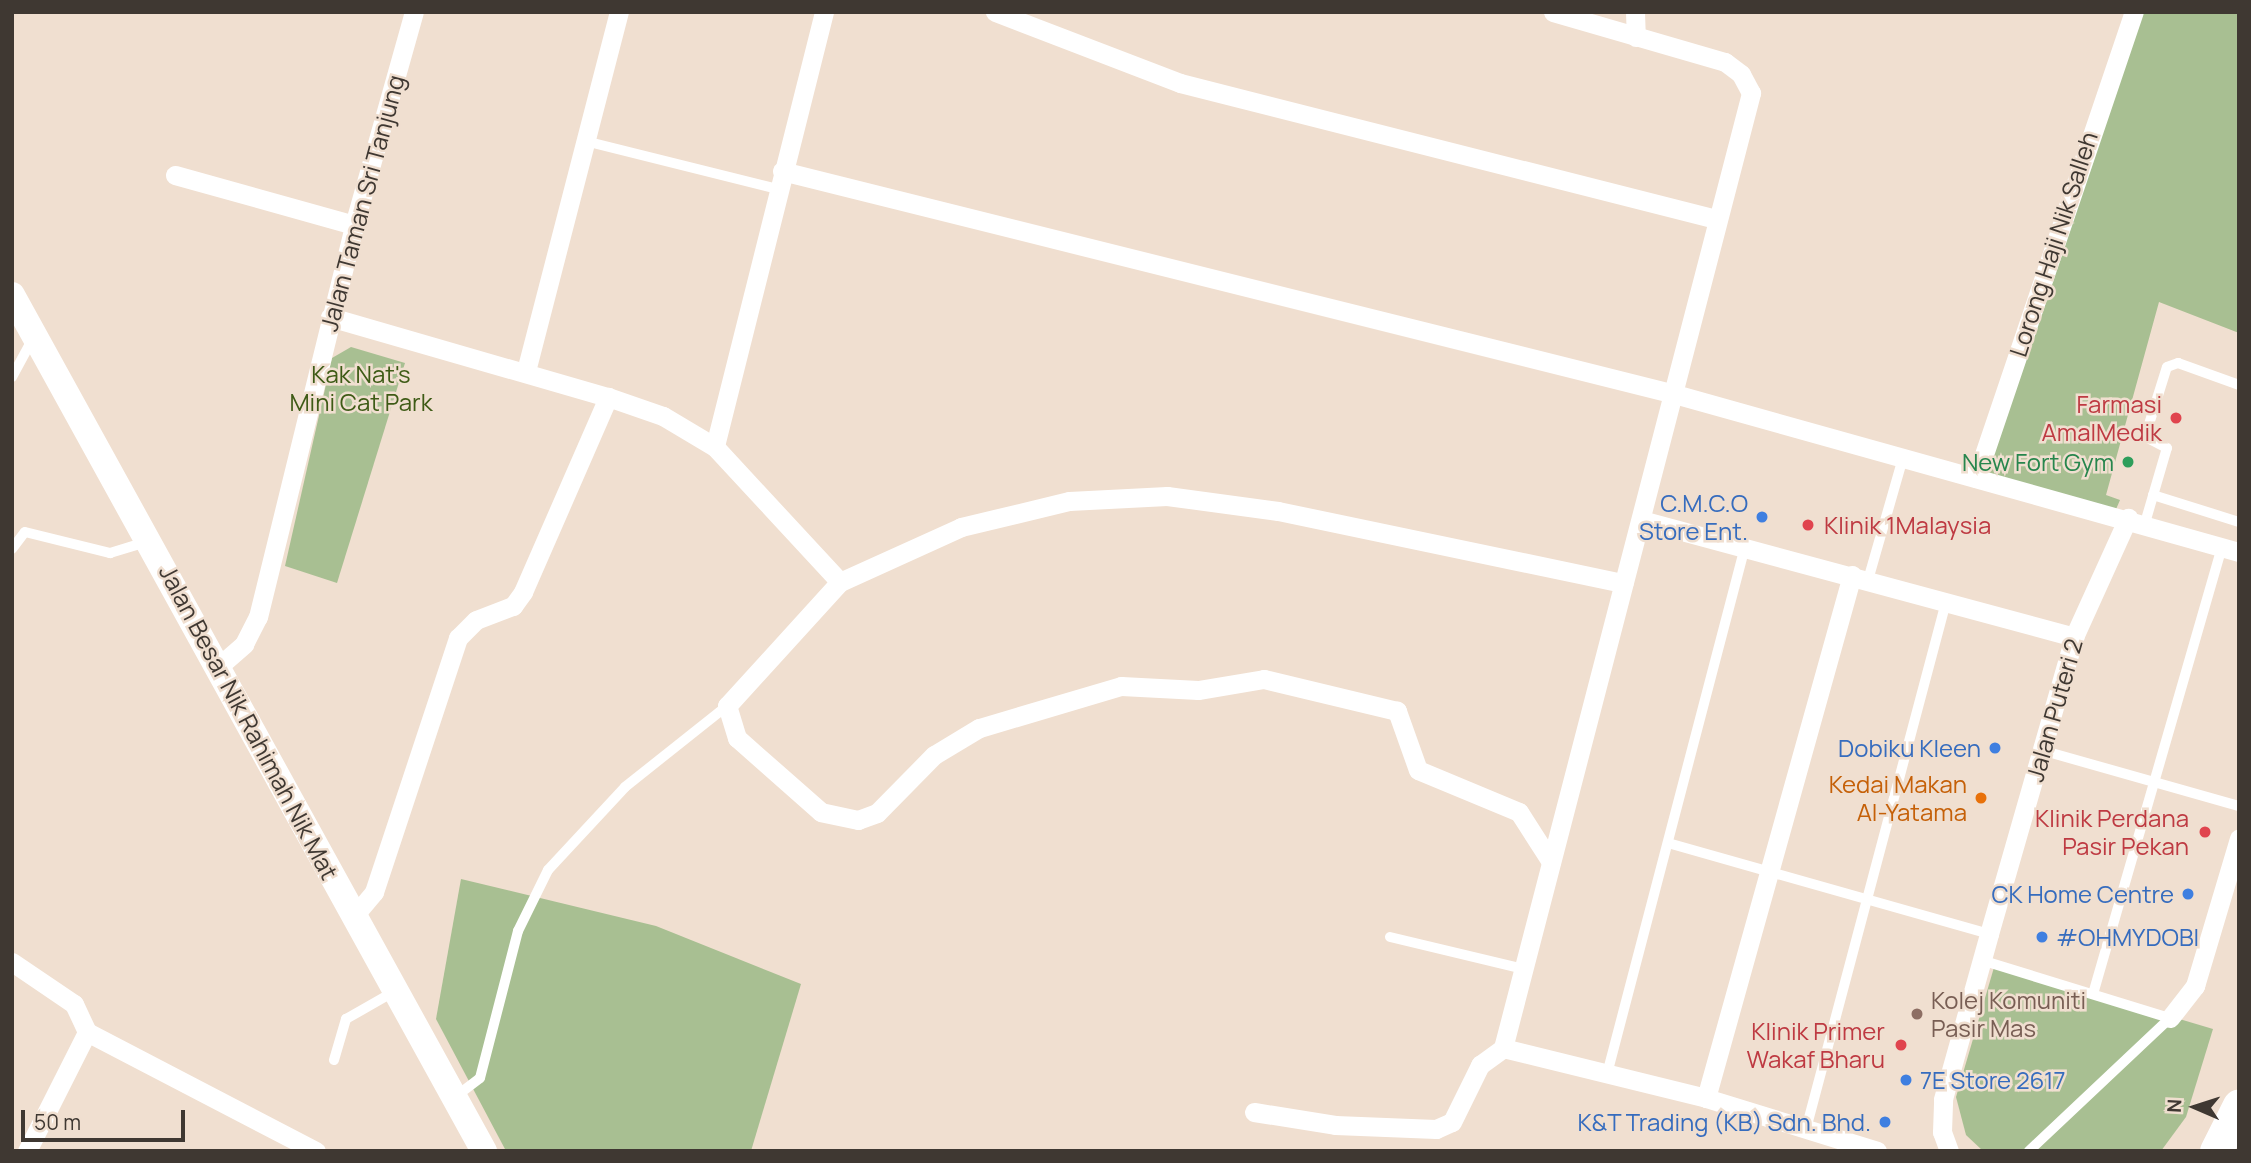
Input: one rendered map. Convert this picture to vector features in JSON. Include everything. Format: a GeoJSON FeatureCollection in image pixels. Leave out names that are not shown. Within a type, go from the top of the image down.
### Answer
{"type":"FeatureCollection","features":[{"type":"Feature","properties":{"kind":"highway"},"geometry":{"type":"LineString","coordinates":[[2216,1151],[2239,1105]]}},
{"type":"Feature","properties":{"kind":"street","name":"Jalan Taman Sri Tanjung"},"geometry":{"type":"LineString","coordinates":[[218,667],[244,644],[258,617],[316,406],[330,317],[414,12]]}},
{"type":"Feature","properties":{"kind":"street"},"geometry":{"type":"LineString","coordinates":[[526,371],[619,12]]}},
{"type":"Feature","properties":{"kind":"street"},"geometry":{"type":"LineString","coordinates":[[715,447],[779,180],[824,12]]}},
{"type":"Feature","properties":{"kind":"street"},"geometry":{"type":"LineString","coordinates":[[995,12],[1180,83],[1716,219]]}},
{"type":"Feature","properties":{"kind":"street"},"geometry":{"type":"LineString","coordinates":[[1254,1112],[1335,1125],[1436,1129],[1452,1122],[1480,1065],[1503,1048],[1641,520],[1716,219],[1749,117],[1751,93],[1741,74],[1725,62],[1553,12]]}},
{"type":"Feature","properties":{"kind":"street"},"geometry":{"type":"LineString","coordinates":[[1635,12],[1636,37]]}},
{"type":"Feature","properties":{"kind":"street","name":"Lorong Haji Nik Salleh"},"geometry":{"type":"LineString","coordinates":[[1976,478],[2134,12]]}},
{"type":"Feature","properties":{"kind":"street"},"geometry":{"type":"LineString","coordinates":[[175,175],[354,225]]}},
{"type":"Feature","properties":{"kind":"street"},"geometry":{"type":"LineString","coordinates":[[779,180],[1671,393],[2136,521],[2230,550]]}},
{"type":"Feature","properties":{"kind":"street","name":"Jalan Besar Nik Rahimah Nik Mat"},"geometry":{"type":"LineString","coordinates":[[12,295],[151,541],[484,1151]]}},
{"type":"Feature","properties":{"kind":"street"},"geometry":{"type":"LineString","coordinates":[[330,317],[526,371],[663,416],[715,447],[839,582]]}},
{"type":"Feature","properties":{"kind":"street"},"geometry":{"type":"LineString","coordinates":[[354,916],[374,892],[458,638],[523,592],[608,397]]}},
{"type":"Feature","properties":{"kind":"street"},"geometry":{"type":"LineString","coordinates":[[1551,862],[1519,812],[1418,770],[1397,711],[1264,679],[1198,690],[1121,686],[979,728],[934,755],[877,813],[858,820],[821,812],[737,738],[727,706],[839,582],[961,527],[1069,501],[1167,496],[1278,511],[1624,583]]}},
{"type":"Feature","properties":{"kind":"street"},"geometry":{"type":"LineString","coordinates":[[1641,520],[1860,577],[2074,637]]}},
{"type":"Feature","properties":{"kind":"street","name":"Jalan Puteri 2"},"geometry":{"type":"LineString","coordinates":[[1949,1151],[1942,1132],[1943,1099],[2074,637],[2136,521]]}},
{"type":"Feature","properties":{"kind":"street"},"geometry":{"type":"LineString","coordinates":[[1706,1098],[1769,870],[1860,577]]}},
{"type":"Feature","properties":{"kind":"street"},"geometry":{"type":"LineString","coordinates":[[2170,1018],[2195,986],[2239,838]]}},
{"type":"Feature","properties":{"kind":"street"},"geometry":{"type":"LineString","coordinates":[[12,962],[74,1004],[87,1032],[316,1151]]}},
{"type":"Feature","properties":{"kind":"street"},"geometry":{"type":"LineString","coordinates":[[27,1151],[87,1032]]}},
{"type":"Feature","properties":{"kind":"street"},"geometry":{"type":"LineString","coordinates":[[1503,1048],[1706,1098],[1877,1151]]}},
{"type":"Feature","properties":{"kind":"lane"},"geometry":{"type":"LineString","coordinates":[[585,141],[779,180]]}},
{"type":"Feature","properties":{"kind":"lane"},"geometry":{"type":"LineString","coordinates":[[12,377],[35,335]]}},
{"type":"Feature","properties":{"kind":"lane"},"geometry":{"type":"LineString","coordinates":[[2136,521],[2153,495],[2167,448],[2146,436],[2167,367],[2178,363],[2239,385]]}},
{"type":"Feature","properties":{"kind":"lane"},"geometry":{"type":"LineString","coordinates":[[1860,577],[1903,458]]}},
{"type":"Feature","properties":{"kind":"lane"},"geometry":{"type":"LineString","coordinates":[[2153,495],[2239,522]]}},
{"type":"Feature","properties":{"kind":"lane"},"geometry":{"type":"LineString","coordinates":[[12,549],[26,532],[110,554],[151,541]]}},
{"type":"Feature","properties":{"kind":"lane"},"geometry":{"type":"LineString","coordinates":[[1607,1074],[1745,547]]}},
{"type":"Feature","properties":{"kind":"lane"},"geometry":{"type":"LineString","coordinates":[[2093,994],[2154,783],[2230,550]]}},
{"type":"Feature","properties":{"kind":"lane"},"geometry":{"type":"LineString","coordinates":[[1806,1129],[1946,601]]}},
{"type":"Feature","properties":{"kind":"lane"},"geometry":{"type":"LineString","coordinates":[[455,1098],[480,1078],[518,931],[548,870],[625,787],[727,706]]}},
{"type":"Feature","properties":{"kind":"lane"},"geometry":{"type":"LineString","coordinates":[[2042,750],[2239,806]]}},
{"type":"Feature","properties":{"kind":"lane"},"geometry":{"type":"LineString","coordinates":[[1668,843],[1868,897],[1989,934]]}},
{"type":"Feature","properties":{"kind":"lane"},"geometry":{"type":"LineString","coordinates":[[1390,937],[1523,969]]}},
{"type":"Feature","properties":{"kind":"lane"},"geometry":{"type":"LineString","coordinates":[[1981,960],[2170,1018],[2029,1151]]}},
{"type":"Feature","properties":{"kind":"lane"},"geometry":{"type":"LineString","coordinates":[[334,1060],[346,1019],[396,990]]}},
{"type":"Feature","properties":{"kind":"green space"},"geometry":{"type":"Polygon","coordinates":[[[2134,12],[2239,12],[2239,333],[2159,302],[2106,495],[2120,500],[2114,514],[1976,478],[2134,12]]]}},
{"type":"Feature","properties":{"kind":"green space","name":"Kak Nat's Mini Cat Park"},"geometry":{"type":"Polygon","coordinates":[[[351,347],[405,363],[337,583],[285,566],[332,358],[351,347]]]}},
{"type":"Feature","properties":{"kind":"green space"},"geometry":{"type":"Polygon","coordinates":[[[461,879],[656,926],[801,984],[751,1151],[506,1151],[436,1019],[461,879]]]}},
{"type":"Feature","properties":{"kind":"green space"},"geometry":{"type":"Polygon","coordinates":[[[1995,964],[2213,1029],[2186,1117],[2161,1151],[1983,1151],[1966,1135],[1956,1097],[1995,964]]]}},
{"type":"Feature","properties":{"kind":"place","name":"Farmasi AmalMedik"},"geometry":{"type":"Point","coordinates":[2176,418]}},
{"type":"Feature","properties":{"kind":"place","name":"New Fort Gym"},"geometry":{"type":"Point","coordinates":[2128,462]}},
{"type":"Feature","properties":{"kind":"place","name":"C.M.C.O Store Ent."},"geometry":{"type":"Point","coordinates":[1762,517]}},
{"type":"Feature","properties":{"kind":"place","name":"Klinik 1Malaysia"},"geometry":{"type":"Point","coordinates":[1808,525]}},
{"type":"Feature","properties":{"kind":"place","name":"Dobiku Kleen"},"geometry":{"type":"Point","coordinates":[1995,748]}},
{"type":"Feature","properties":{"kind":"place","name":"Kedai Makan Al-Yatama"},"geometry":{"type":"Point","coordinates":[1981,798]}},
{"type":"Feature","properties":{"kind":"place","name":"Klinik Perdana Pasir Pekan"},"geometry":{"type":"Point","coordinates":[2205,832]}},
{"type":"Feature","properties":{"kind":"place","name":"CK Home Centre"},"geometry":{"type":"Point","coordinates":[2188,894]}},
{"type":"Feature","properties":{"kind":"place","name":"#OHMYDOBI"},"geometry":{"type":"Point","coordinates":[2042,937]}},
{"type":"Feature","properties":{"kind":"place","name":"Kolej Komuniti Pasir Mas"},"geometry":{"type":"Point","coordinates":[1917,1014]}},
{"type":"Feature","properties":{"kind":"place","name":"Klinik Primer Wakaf Bharu"},"geometry":{"type":"Point","coordinates":[1901,1045]}},
{"type":"Feature","properties":{"kind":"place","name":"7E Store 2617"},"geometry":{"type":"Point","coordinates":[1906,1080]}},
{"type":"Feature","properties":{"kind":"place","name":"K&T Trading (KB) Sdn. Bhd."},"geometry":{"type":"Point","coordinates":[1885,1122]}}]}
